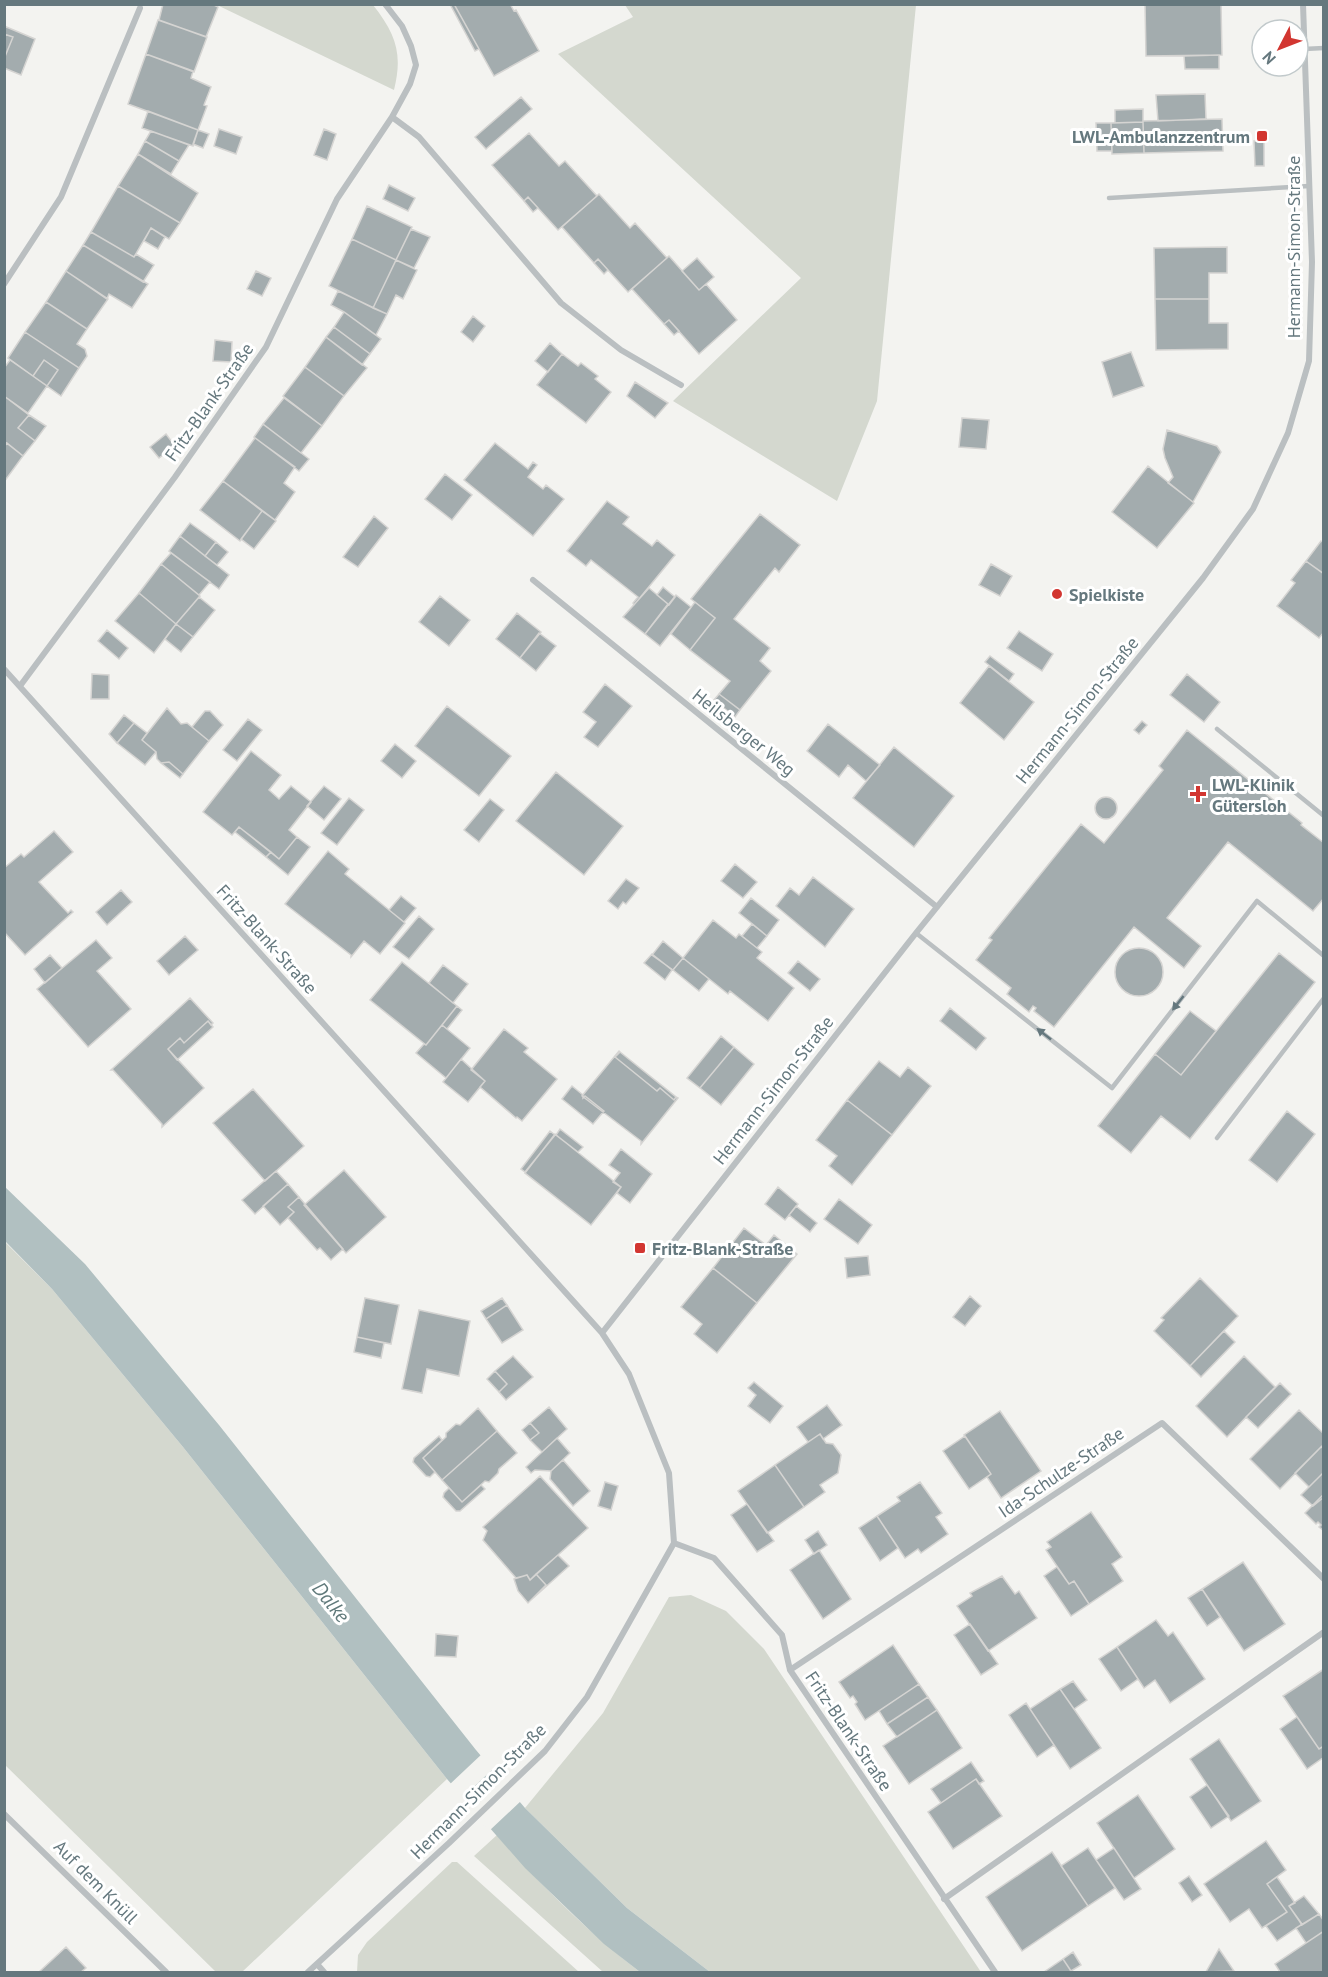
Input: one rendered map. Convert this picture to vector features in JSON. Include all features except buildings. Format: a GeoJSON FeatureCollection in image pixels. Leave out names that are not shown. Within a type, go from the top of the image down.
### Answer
{"type":"FeatureCollection","features":[{"type":"Feature","properties":{"kind":"street","name":"Fritz-Blank-Straße"},"geometry":{"type":"LineString","coordinates":[[20,686],[175,477],[266,346],[338,199],[392,117],[410,84],[416,65],[411,46],[402,26],[385,4]]}},
{"type":"Feature","properties":{"kind":"street"},"geometry":{"type":"LineString","coordinates":[[4,284],[61,197],[140,8]]}},
{"type":"Feature","properties":{"kind":"street","name":"Hermann-Simon-Straße"},"geometry":{"type":"LineString","coordinates":[[602,1333],[916,933],[1203,578],[1253,508],[1288,434],[1309,361],[1312,262],[1305,78]]}},
{"type":"Feature","properties":{"kind":"street"},"geometry":{"type":"LineString","coordinates":[[392,117],[419,137],[561,303],[621,350],[681,385]]}},
{"type":"Feature","properties":{"kind":"street","name":"Heilsberger Weg"},"geometry":{"type":"LineString","coordinates":[[532,580],[937,907]]}},
{"type":"Feature","properties":{"kind":"street","name":"Fritz-Blank-Straße"},"geometry":{"type":"LineString","coordinates":[[4,669],[602,1333],[629,1374],[669,1473],[674,1544],[714,1558],[782,1635],[790,1670],[995,1972]]}},
{"type":"Feature","properties":{"kind":"street","name":"Ida-Schulze-Straße"},"geometry":{"type":"LineString","coordinates":[[790,1670],[1162,1423],[1323,1580]]}},
{"type":"Feature","properties":{"kind":"street","name":"Hermann-Simon-Straße"},"geometry":{"type":"LineString","coordinates":[[308,1972],[545,1751],[586,1697],[674,1544]]}},
{"type":"Feature","properties":{"kind":"street"},"geometry":{"type":"LineString","coordinates":[[944,1899],[1323,1632]]}},
{"type":"Feature","properties":{"kind":"street","name":"Auf dem Knüll"},"geometry":{"type":"LineString","coordinates":[[4,1814],[166,1972]]}},
{"type":"Feature","properties":{"kind":"street"},"geometry":{"type":"LineString","coordinates":[[317,1964],[324,1972]]}},
{"type":"Feature","properties":{"kind":"lane"},"geometry":{"type":"LineString","coordinates":[[1109,198],[1308,186]]}},
{"type":"Feature","properties":{"kind":"lane"},"geometry":{"type":"LineString","coordinates":[[1217,729],[1323,816]]}},
{"type":"Feature","properties":{"kind":"lane"},"geometry":{"type":"LineString","coordinates":[[916,933],[1112,1088],[1257,901],[1323,956]]}},
{"type":"Feature","properties":{"kind":"lane"},"geometry":{"type":"LineString","coordinates":[[1217,1138],[1323,998]]}},
{"type":"Feature","properties":{"kind":"shaded area"},"geometry":{"type":"Polygon","coordinates":[[[217,5],[373,5],[387,25],[396,45],[398,66],[394,90],[217,5]]]}},
{"type":"Feature","properties":{"kind":"shaded area"},"geometry":{"type":"Polygon","coordinates":[[[625,5],[916,5],[877,401],[837,501],[673,401],[801,278],[558,54],[633,17],[625,5]]]}},
{"type":"Feature","properties":{"kind":"shaded area"},"geometry":{"type":"Polygon","coordinates":[[[4,1241],[52,1289],[183,1447],[447,1779],[242,1972],[216,1972],[5,1765],[4,1241]]]}},
{"type":"Feature","properties":{"kind":"shaded area"},"geometry":{"type":"Polygon","coordinates":[[[691,1595],[726,1611],[764,1649],[981,1972],[710,1972],[627,1908],[525,1808],[603,1713],[669,1597],[691,1595]]]}},
{"type":"Feature","properties":{"kind":"shaded area"},"geometry":{"type":"Polygon","coordinates":[[[497,1835],[565,1907],[640,1972],[603,1972],[474,1856],[497,1835]]]}},
{"type":"Feature","properties":{"kind":"shaded area"},"geometry":{"type":"Polygon","coordinates":[[[452,1862],[457,1862],[579,1972],[357,1972],[358,1955],[367,1942],[452,1862]]]}},
{"type":"Feature","properties":{"kind":"water","name":"Dalke"},"geometry":{"type":"Polygon","coordinates":[[[4,1186],[85,1264],[219,1425],[476,1750],[525,1808],[627,1908],[710,1972],[640,1972],[604,1944],[525,1868],[447,1779],[183,1447],[52,1289],[5,1241],[4,1186]]]}},
{"type":"Feature","properties":{"kind":"pier"},"geometry":{"type":"Polygon","coordinates":[[[483,1753],[495,1767],[461,1799],[449,1785],[483,1753]]]}},
{"type":"Feature","properties":{"kind":"pier"},"geometry":{"type":"Polygon","coordinates":[[[496,1769],[522,1800],[489,1831],[462,1801],[496,1769]]]}},
{"type":"Feature","properties":{"kind":"place","name":"LWL-Ambulanzzentrum"},"geometry":{"type":"Point","coordinates":[1262,136]}},
{"type":"Feature","properties":{"kind":"place","name":"Spielkiste"},"geometry":{"type":"Point","coordinates":[1057,594]}},
{"type":"Feature","properties":{"kind":"place","name":"LWL-Klinik Gütersloh"},"geometry":{"type":"Point","coordinates":[1198,794]}},
{"type":"Feature","properties":{"kind":"place","name":"Fritz-Blank-Straße"},"geometry":{"type":"Point","coordinates":[640,1248]}}]}
